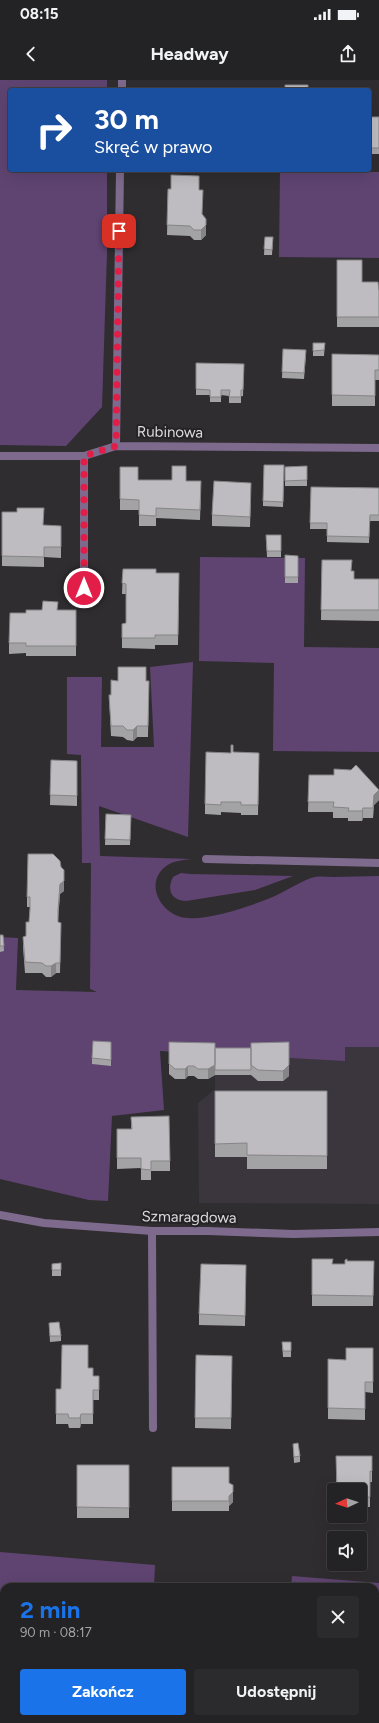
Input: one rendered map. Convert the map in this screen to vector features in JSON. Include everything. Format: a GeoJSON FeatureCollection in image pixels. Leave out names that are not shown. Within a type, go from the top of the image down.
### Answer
{"type":"FeatureCollection","features":[{"type":"Feature","properties":{"kind":"street","name":"Rubinowa"},"geometry":{"type":"LineString","coordinates":[[120,172],[116,446],[379,448]]}},
{"type":"Feature","properties":{"kind":"street"},"geometry":{"type":"LineString","coordinates":[[0,456],[84,456],[116,446]]}},
{"type":"Feature","properties":{"kind":"street"},"geometry":{"type":"LineString","coordinates":[[84,456],[84,588]]}},
{"type":"Feature","properties":{"kind":"street"},"geometry":{"type":"LineString","coordinates":[[206,859],[379,863]]}},
{"type":"Feature","properties":{"kind":"street","name":"Szmaragdowa"},"geometry":{"type":"LineString","coordinates":[[0,1215],[44,1223],[152,1231],[293,1234],[379,1232]]}},
{"type":"Feature","properties":{"kind":"street"},"geometry":{"type":"LineString","coordinates":[[152,1231],[153,1428]]}},
{"type":"Feature","properties":{"kind":"shaded area"},"geometry":{"type":"Polygon","coordinates":[[[0,80],[107,80],[107,88],[8,88],[8,172],[107,172],[107,252],[102,407],[66,446],[0,445],[0,80]]]}},
{"type":"Feature","properties":{"kind":"shaded area"},"geometry":{"type":"Polygon","coordinates":[[[280,172],[379,172],[379,258],[279,257],[280,172]]]}},
{"type":"Feature","properties":{"kind":"shaded area"},"geometry":{"type":"Polygon","coordinates":[[[200,557],[305,558],[304,647],[379,648],[379,752],[273,751],[274,663],[199,661],[200,557]]]}},
{"type":"Feature","properties":{"kind":"shaded area"},"geometry":{"type":"Polygon","coordinates":[[[193,662],[188,837],[99,806],[100,856],[191,859],[171,863],[159,874],[156,882],[156,891],[164,906],[179,916],[188,918],[198,918],[221,914],[247,907],[315,877],[379,876],[379,1047],[345,1047],[345,1061],[160,1051],[164,1110],[112,1116],[108,1201],[89,1200],[0,1179],[0,937],[18,938],[16,990],[97,992],[90,989],[91,863],[82,863],[81,755],[67,754],[67,677],[102,677],[101,747],[154,747],[150,667],[193,662]]]}},
{"type":"Feature","properties":{"kind":"shaded area"},"geometry":{"type":"Polygon","coordinates":[[[181,873],[293,876],[255,890],[186,901],[176,899],[170,890],[173,877],[181,873]]]}},
{"type":"Feature","properties":{"kind":"shaded area"},"geometry":{"type":"Polygon","coordinates":[[[214,1044],[379,1047],[379,1204],[199,1203],[198,1103],[215,1089],[214,1044]]]}},
{"type":"Feature","properties":{"kind":"shaded area"},"geometry":{"type":"Polygon","coordinates":[[[0,1552],[155,1565],[154,1583],[0,1583],[0,1552]]]}},
{"type":"Feature","properties":{"kind":"shaded area"},"geometry":{"type":"Polygon","coordinates":[[[292,1576],[379,1583],[291,1583],[292,1576]]]}},
{"type":"Feature","properties":{"kind":"building"},"geometry":{"type":"Polygon","coordinates":[[[285,85],[308,85],[308,88],[285,88],[285,85]]]}},
{"type":"Feature","properties":{"kind":"building"},"geometry":{"type":"Polygon","coordinates":[[[371,117],[379,117],[379,148],[371,148],[371,117]]]}},
{"type":"Feature","properties":{"kind":"building"},"geometry":{"type":"Polygon","coordinates":[[[171,175],[199,176],[199,190],[203,190],[202,214],[206,219],[206,225],[201,230],[194,230],[190,226],[167,225],[168,189],[171,189],[171,175]]]}},
{"type":"Feature","properties":{"kind":"building"},"geometry":{"type":"Polygon","coordinates":[[[265,237],[273,237],[272,250],[264,249],[265,237]]]}},
{"type":"Feature","properties":{"kind":"building"},"geometry":{"type":"Polygon","coordinates":[[[337,260],[362,260],[362,282],[378,282],[379,317],[337,317],[337,260]]]}},
{"type":"Feature","properties":{"kind":"building"},"geometry":{"type":"Polygon","coordinates":[[[313,343],[325,343],[324,350],[313,351],[313,343]]]}},
{"type":"Feature","properties":{"kind":"building"},"geometry":{"type":"Polygon","coordinates":[[[283,349],[306,350],[304,373],[282,372],[283,349]]]}},
{"type":"Feature","properties":{"kind":"building"},"geometry":{"type":"Polygon","coordinates":[[[332,354],[379,355],[379,370],[375,370],[375,396],[332,395],[332,354]]]}},
{"type":"Feature","properties":{"kind":"building"},"geometry":{"type":"Polygon","coordinates":[[[196,363],[244,364],[243,390],[241,390],[241,397],[229,397],[230,390],[221,390],[221,397],[210,397],[210,390],[196,389],[196,363]]]}},
{"type":"Feature","properties":{"kind":"building"},"geometry":{"type":"Polygon","coordinates":[[[264,465],[284,465],[283,502],[263,501],[264,465]]]}},
{"type":"Feature","properties":{"kind":"building"},"geometry":{"type":"Polygon","coordinates":[[[172,466],[186,466],[186,481],[201,481],[200,510],[156,508],[156,516],[139,515],[139,500],[120,499],[120,467],[138,467],[138,480],[172,480],[172,466]]]}},
{"type":"Feature","properties":{"kind":"building"},"geometry":{"type":"Polygon","coordinates":[[[307,466],[307,480],[285,481],[285,467],[307,466]]]}},
{"type":"Feature","properties":{"kind":"building"},"geometry":{"type":"Polygon","coordinates":[[[214,481],[251,483],[250,517],[212,515],[214,481]]]}},
{"type":"Feature","properties":{"kind":"building"},"geometry":{"type":"Polygon","coordinates":[[[311,487],[379,488],[379,515],[370,515],[369,537],[327,536],[327,523],[310,523],[311,487]]]}},
{"type":"Feature","properties":{"kind":"building"},"geometry":{"type":"Polygon","coordinates":[[[17,508],[44,508],[43,525],[61,526],[61,547],[44,547],[44,557],[2,556],[2,512],[17,512],[17,508]]]}},
{"type":"Feature","properties":{"kind":"building"},"geometry":{"type":"Polygon","coordinates":[[[266,535],[281,535],[281,551],[267,551],[266,535]]]}},
{"type":"Feature","properties":{"kind":"building"},"geometry":{"type":"Polygon","coordinates":[[[285,555],[298,556],[298,577],[285,577],[285,555]]]}},
{"type":"Feature","properties":{"kind":"building"},"geometry":{"type":"Polygon","coordinates":[[[322,560],[352,560],[351,571],[354,571],[354,579],[379,579],[379,610],[321,610],[322,560]]]}},
{"type":"Feature","properties":{"kind":"building"},"geometry":{"type":"Polygon","coordinates":[[[123,569],[156,569],[156,573],[179,573],[178,635],[155,635],[155,638],[122,638],[122,624],[126,623],[126,584],[122,583],[123,569]]]}},
{"type":"Feature","properties":{"kind":"building"},"geometry":{"type":"Polygon","coordinates":[[[43,601],[58,602],[57,610],[76,610],[76,646],[26,646],[26,643],[9,643],[10,613],[26,613],[26,610],[42,610],[43,601]]]}},
{"type":"Feature","properties":{"kind":"building"},"geometry":{"type":"Polygon","coordinates":[[[118,667],[146,667],[146,681],[149,681],[148,726],[137,726],[133,730],[127,730],[123,726],[111,726],[109,695],[111,695],[111,680],[118,681],[118,667]]]}},
{"type":"Feature","properties":{"kind":"building"},"geometry":{"type":"Polygon","coordinates":[[[231,745],[233,745],[233,752],[259,753],[258,805],[241,805],[241,802],[221,802],[221,805],[205,804],[206,752],[231,753],[231,745]]]}},
{"type":"Feature","properties":{"kind":"building"},"geometry":{"type":"Polygon","coordinates":[[[51,760],[77,761],[77,796],[50,795],[51,760]]]}},
{"type":"Feature","properties":{"kind":"building"},"geometry":{"type":"Polygon","coordinates":[[[356,765],[379,790],[374,795],[373,808],[363,808],[362,811],[348,811],[349,808],[333,807],[334,802],[308,802],[309,775],[334,775],[334,769],[351,770],[356,765]]]}},
{"type":"Feature","properties":{"kind":"building"},"geometry":{"type":"Polygon","coordinates":[[[106,814],[131,815],[130,840],[105,839],[106,814]]]}},
{"type":"Feature","properties":{"kind":"building"},"geometry":{"type":"Polygon","coordinates":[[[28,854],[53,854],[60,861],[61,867],[64,870],[64,881],[60,884],[58,910],[58,922],[61,923],[60,963],[56,963],[51,966],[46,966],[42,963],[25,962],[23,937],[26,936],[26,922],[29,922],[30,909],[30,897],[27,897],[28,854]]]}},
{"type":"Feature","properties":{"kind":"building"},"geometry":{"type":"Polygon","coordinates":[[[0,935],[3,935],[4,946],[0,946],[0,935]]]}},
{"type":"Feature","properties":{"kind":"building"},"geometry":{"type":"Polygon","coordinates":[[[93,1041],[111,1042],[111,1060],[92,1058],[93,1041]]]}},
{"type":"Feature","properties":{"kind":"building"},"geometry":{"type":"Polygon","coordinates":[[[169,1042],[215,1043],[215,1065],[208,1069],[198,1069],[194,1066],[188,1066],[185,1069],[175,1069],[169,1064],[169,1042]]]}},
{"type":"Feature","properties":{"kind":"building"},"geometry":{"type":"Polygon","coordinates":[[[289,1042],[289,1065],[283,1071],[258,1070],[251,1065],[251,1043],[289,1042]]]}},
{"type":"Feature","properties":{"kind":"building"},"geometry":{"type":"Polygon","coordinates":[[[215,1048],[251,1048],[251,1070],[215,1070],[215,1048]]]}},
{"type":"Feature","properties":{"kind":"building"},"geometry":{"type":"Polygon","coordinates":[[[215,1091],[327,1091],[327,1156],[247,1155],[247,1143],[215,1144],[215,1091]]]}},
{"type":"Feature","properties":{"kind":"building"},"geometry":{"type":"Polygon","coordinates":[[[169,1116],[170,1161],[151,1161],[151,1170],[141,1169],[141,1158],[117,1158],[117,1129],[132,1129],[131,1117],[169,1116]]]}},
{"type":"Feature","properties":{"kind":"building"},"geometry":{"type":"Polygon","coordinates":[[[312,1259],[333,1259],[332,1264],[345,1264],[345,1260],[347,1259],[347,1261],[374,1261],[373,1296],[312,1295],[312,1259]]]}},
{"type":"Feature","properties":{"kind":"building"},"geometry":{"type":"Polygon","coordinates":[[[61,1263],[61,1270],[52,1270],[52,1264],[61,1263]]]}},
{"type":"Feature","properties":{"kind":"building"},"geometry":{"type":"Polygon","coordinates":[[[201,1264],[246,1265],[245,1316],[199,1314],[201,1264]]]}},
{"type":"Feature","properties":{"kind":"building"},"geometry":{"type":"Polygon","coordinates":[[[59,1322],[61,1336],[50,1336],[49,1323],[59,1322]]]}},
{"type":"Feature","properties":{"kind":"building"},"geometry":{"type":"Polygon","coordinates":[[[282,1342],[291,1342],[291,1351],[283,1351],[282,1342]]]}},
{"type":"Feature","properties":{"kind":"building"},"geometry":{"type":"Polygon","coordinates":[[[62,1345],[88,1345],[88,1368],[93,1368],[93,1376],[99,1376],[99,1390],[93,1390],[93,1414],[81,1414],[80,1418],[69,1418],[68,1414],[56,1414],[56,1389],[61,1389],[62,1345]]]}},
{"type":"Feature","properties":{"kind":"building"},"geometry":{"type":"Polygon","coordinates":[[[346,1348],[373,1348],[373,1382],[365,1382],[365,1409],[328,1408],[328,1359],[346,1360],[346,1348]]]}},
{"type":"Feature","properties":{"kind":"building"},"geometry":{"type":"Polygon","coordinates":[[[196,1355],[232,1356],[231,1418],[195,1418],[196,1355]]]}},
{"type":"Feature","properties":{"kind":"building"},"geometry":{"type":"Polygon","coordinates":[[[298,1443],[300,1456],[294,1457],[293,1444],[298,1443]]]}},
{"type":"Feature","properties":{"kind":"building"},"geometry":{"type":"Polygon","coordinates":[[[336,1456],[372,1456],[372,1471],[370,1471],[370,1497],[367,1497],[367,1483],[337,1483],[336,1456]]]}},
{"type":"Feature","properties":{"kind":"building"},"geometry":{"type":"Polygon","coordinates":[[[77,1465],[129,1465],[129,1508],[77,1507],[77,1465]]]}},
{"type":"Feature","properties":{"kind":"building"},"geometry":{"type":"Polygon","coordinates":[[[172,1467],[229,1467],[229,1483],[233,1485],[233,1492],[229,1496],[229,1501],[172,1501],[172,1467]]]}},
{"type":"Feature","properties":{"kind":"route"},"geometry":{"type":"LineString","coordinates":[[84,588],[84,456],[116,446],[119,231]]}}]}
